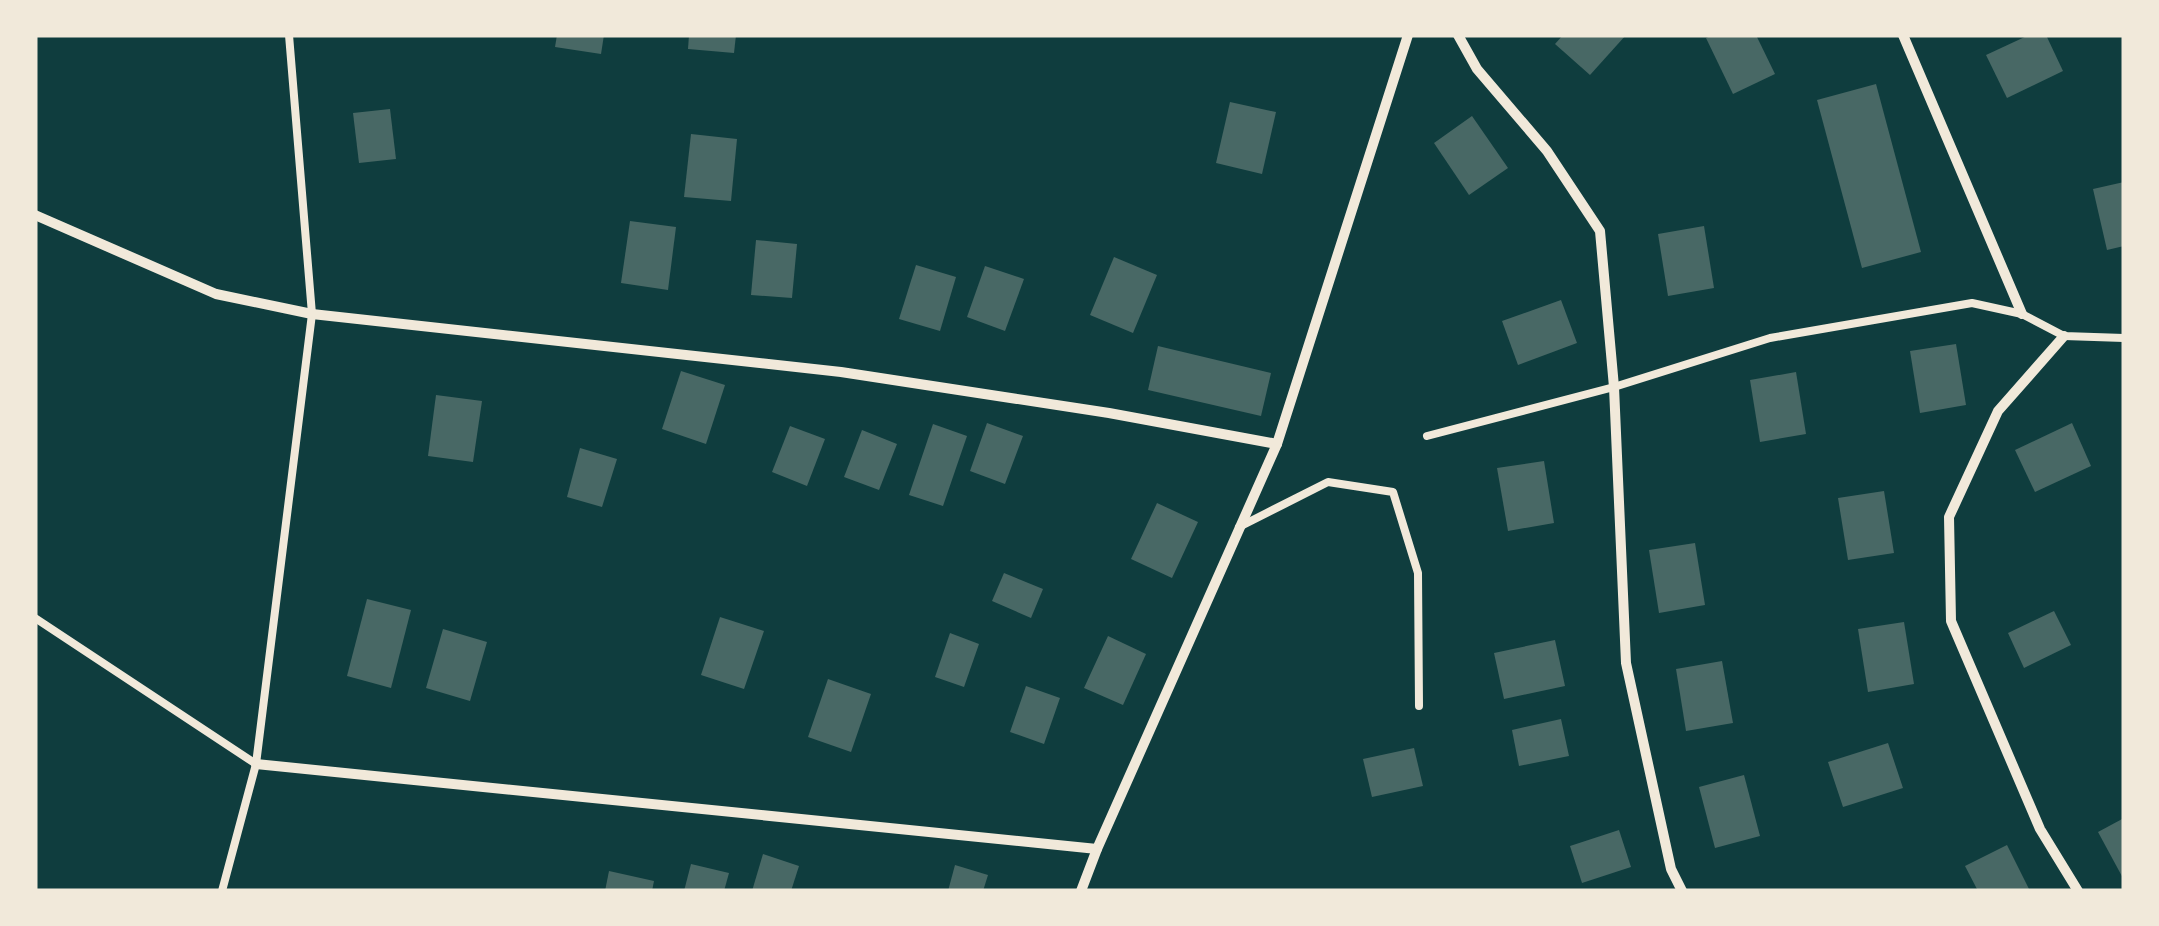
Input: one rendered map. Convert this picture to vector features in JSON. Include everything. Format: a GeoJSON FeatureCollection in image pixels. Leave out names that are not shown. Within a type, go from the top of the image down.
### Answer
{"type":"FeatureCollection","features":[{"type":"Feature","properties":{"kind":"street"},"geometry":{"type":"LineString","coordinates":[[1081,891],[1096,849],[1277,444],[1408,35]]}},
{"type":"Feature","properties":{"kind":"street"},"geometry":{"type":"LineString","coordinates":[[1458,35],[1477,69],[1547,151],[1600,231],[1614,386],[1626,663],[1670,869],[1682,891]]}},
{"type":"Feature","properties":{"kind":"street"},"geometry":{"type":"LineString","coordinates":[[1903,35],[2022,314]]}},
{"type":"Feature","properties":{"kind":"street"},"geometry":{"type":"LineString","coordinates":[[35,215],[216,294],[312,314],[842,372],[1277,444]]}},
{"type":"Feature","properties":{"kind":"street"},"geometry":{"type":"LineString","coordinates":[[2064,336],[1998,410],[1950,517],[1951,622],[2040,829],[2078,891]]}},
{"type":"Feature","properties":{"kind":"street"},"geometry":{"type":"LineString","coordinates":[[256,764],[1096,849]]}},
{"type":"Feature","properties":{"kind":"lane"},"geometry":{"type":"LineString","coordinates":[[222,891],[256,764],[312,314],[289,35]]}},
{"type":"Feature","properties":{"kind":"lane"},"geometry":{"type":"LineString","coordinates":[[1427,436],[1614,386],[1770,338],[1972,303],[2022,314],[2064,336],[2124,338]]}},
{"type":"Feature","properties":{"kind":"lane"},"geometry":{"type":"LineString","coordinates":[[1239,527],[1328,482],[1393,492],[1418,573],[1419,706]]}},
{"type":"Feature","properties":{"kind":"lane"},"geometry":{"type":"LineString","coordinates":[[35,618],[256,764]]}},
{"type":"Feature","properties":{"kind":"building"},"geometry":{"type":"Polygon","coordinates":[[[557,35],[604,35],[601,54],[555,47],[557,35]]]}},
{"type":"Feature","properties":{"kind":"building"},"geometry":{"type":"Polygon","coordinates":[[[689,35],[736,35],[734,53],[688,49],[689,35]]]}},
{"type":"Feature","properties":{"kind":"building"},"geometry":{"type":"Polygon","coordinates":[[[1563,35],[1626,35],[1590,75],[1555,44],[1563,35]]]}},
{"type":"Feature","properties":{"kind":"building"},"geometry":{"type":"Polygon","coordinates":[[[1756,35],[1775,74],[1733,94],[1706,38],[1756,35]]]}},
{"type":"Feature","properties":{"kind":"building"},"geometry":{"type":"Polygon","coordinates":[[[2029,35],[2046,35],[2063,71],[2007,98],[1986,55],[2029,35]]]}},
{"type":"Feature","properties":{"kind":"building"},"geometry":{"type":"Polygon","coordinates":[[[1876,84],[1921,252],[1862,268],[1817,100],[1876,84]]]}},
{"type":"Feature","properties":{"kind":"building"},"geometry":{"type":"Polygon","coordinates":[[[1230,102],[1276,112],[1262,174],[1216,163],[1230,102]]]}},
{"type":"Feature","properties":{"kind":"building"},"geometry":{"type":"Polygon","coordinates":[[[390,109],[396,159],[359,163],[353,113],[390,109]]]}},
{"type":"Feature","properties":{"kind":"building"},"geometry":{"type":"Polygon","coordinates":[[[1472,116],[1508,168],[1469,195],[1434,143],[1472,116]]]}},
{"type":"Feature","properties":{"kind":"building"},"geometry":{"type":"Polygon","coordinates":[[[691,134],[737,139],[731,201],[684,197],[691,134]]]}},
{"type":"Feature","properties":{"kind":"building"},"geometry":{"type":"Polygon","coordinates":[[[2124,182],[2124,246],[2107,250],[2093,189],[2124,182]]]}},
{"type":"Feature","properties":{"kind":"building"},"geometry":{"type":"Polygon","coordinates":[[[630,221],[676,227],[668,290],[621,283],[630,221]]]}},
{"type":"Feature","properties":{"kind":"building"},"geometry":{"type":"Polygon","coordinates":[[[1704,226],[1714,288],[1668,296],[1658,234],[1704,226]]]}},
{"type":"Feature","properties":{"kind":"building"},"geometry":{"type":"Polygon","coordinates":[[[756,240],[797,244],[792,298],[751,295],[756,240]]]}},
{"type":"Feature","properties":{"kind":"building"},"geometry":{"type":"Polygon","coordinates":[[[1114,257],[1157,275],[1133,333],[1090,315],[1114,257]]]}},
{"type":"Feature","properties":{"kind":"building"},"geometry":{"type":"Polygon","coordinates":[[[916,265],[956,277],[940,331],[899,319],[916,265]]]}},
{"type":"Feature","properties":{"kind":"building"},"geometry":{"type":"Polygon","coordinates":[[[985,266],[1024,279],[1005,331],[967,317],[985,266]]]}},
{"type":"Feature","properties":{"kind":"building"},"geometry":{"type":"Polygon","coordinates":[[[1561,300],[1577,343],[1518,365],[1502,321],[1561,300]]]}},
{"type":"Feature","properties":{"kind":"building"},"geometry":{"type":"Polygon","coordinates":[[[1956,344],[1966,405],[1920,413],[1910,351],[1956,344]]]}},
{"type":"Feature","properties":{"kind":"building"},"geometry":{"type":"Polygon","coordinates":[[[1158,346],[1271,373],[1261,416],[1148,390],[1158,346]]]}},
{"type":"Feature","properties":{"kind":"building"},"geometry":{"type":"Polygon","coordinates":[[[681,371],[725,385],[706,444],[662,429],[681,371]]]}},
{"type":"Feature","properties":{"kind":"building"},"geometry":{"type":"Polygon","coordinates":[[[1796,372],[1806,434],[1760,442],[1750,380],[1796,372]]]}},
{"type":"Feature","properties":{"kind":"building"},"geometry":{"type":"Polygon","coordinates":[[[436,395],[482,401],[473,462],[428,456],[436,395]]]}},
{"type":"Feature","properties":{"kind":"building"},"geometry":{"type":"Polygon","coordinates":[[[987,423],[1023,436],[1005,484],[970,471],[987,423]]]}},
{"type":"Feature","properties":{"kind":"building"},"geometry":{"type":"Polygon","coordinates":[[[2072,423],[2091,466],[2035,492],[2015,450],[2072,423]]]}},
{"type":"Feature","properties":{"kind":"building"},"geometry":{"type":"Polygon","coordinates":[[[933,424],[967,436],[943,506],[909,495],[933,424]]]}},
{"type":"Feature","properties":{"kind":"building"},"geometry":{"type":"Polygon","coordinates":[[[790,426],[825,439],[807,486],[772,472],[790,426]]]}},
{"type":"Feature","properties":{"kind":"building"},"geometry":{"type":"Polygon","coordinates":[[[862,430],[897,444],[879,490],[844,477],[862,430]]]}},
{"type":"Feature","properties":{"kind":"building"},"geometry":{"type":"Polygon","coordinates":[[[580,448],[617,459],[602,507],[567,497],[580,448]]]}},
{"type":"Feature","properties":{"kind":"building"},"geometry":{"type":"Polygon","coordinates":[[[1544,461],[1554,523],[1508,531],[1497,468],[1544,461]]]}},
{"type":"Feature","properties":{"kind":"building"},"geometry":{"type":"Polygon","coordinates":[[[1884,491],[1894,553],[1848,560],[1838,498],[1884,491]]]}},
{"type":"Feature","properties":{"kind":"building"},"geometry":{"type":"Polygon","coordinates":[[[1157,503],[1198,522],[1172,578],[1131,559],[1157,503]]]}},
{"type":"Feature","properties":{"kind":"building"},"geometry":{"type":"Polygon","coordinates":[[[1695,543],[1705,605],[1659,613],[1649,550],[1695,543]]]}},
{"type":"Feature","properties":{"kind":"building"},"geometry":{"type":"Polygon","coordinates":[[[1004,573],[1043,589],[1031,618],[992,601],[1004,573]]]}},
{"type":"Feature","properties":{"kind":"building"},"geometry":{"type":"Polygon","coordinates":[[[367,599],[411,610],[391,688],[347,676],[367,599]]]}},
{"type":"Feature","properties":{"kind":"building"},"geometry":{"type":"Polygon","coordinates":[[[2054,611],[2071,645],[2024,668],[2008,633],[2054,611]]]}},
{"type":"Feature","properties":{"kind":"building"},"geometry":{"type":"Polygon","coordinates":[[[720,617],[764,631],[744,689],[701,675],[720,617]]]}},
{"type":"Feature","properties":{"kind":"building"},"geometry":{"type":"Polygon","coordinates":[[[1904,622],[1914,684],[1868,692],[1858,629],[1904,622]]]}},
{"type":"Feature","properties":{"kind":"building"},"geometry":{"type":"Polygon","coordinates":[[[443,629],[487,642],[470,701],[426,688],[443,629]]]}},
{"type":"Feature","properties":{"kind":"building"},"geometry":{"type":"Polygon","coordinates":[[[950,633],[979,644],[964,687],[935,677],[950,633]]]}},
{"type":"Feature","properties":{"kind":"building"},"geometry":{"type":"Polygon","coordinates":[[[1108,636],[1146,654],[1123,705],[1084,688],[1108,636]]]}},
{"type":"Feature","properties":{"kind":"building"},"geometry":{"type":"Polygon","coordinates":[[[1555,640],[1565,686],[1504,699],[1494,653],[1555,640]]]}},
{"type":"Feature","properties":{"kind":"building"},"geometry":{"type":"Polygon","coordinates":[[[1722,661],[1733,723],[1686,731],[1676,669],[1722,661]]]}},
{"type":"Feature","properties":{"kind":"building"},"geometry":{"type":"Polygon","coordinates":[[[828,679],[871,694],[851,752],[808,737],[828,679]]]}},
{"type":"Feature","properties":{"kind":"building"},"geometry":{"type":"Polygon","coordinates":[[[1026,686],[1060,698],[1044,744],[1010,732],[1026,686]]]}},
{"type":"Feature","properties":{"kind":"building"},"geometry":{"type":"Polygon","coordinates":[[[1561,719],[1569,756],[1519,766],[1512,730],[1561,719]]]}},
{"type":"Feature","properties":{"kind":"building"},"geometry":{"type":"Polygon","coordinates":[[[1888,743],[1903,788],[1843,807],[1828,762],[1888,743]]]}},
{"type":"Feature","properties":{"kind":"building"},"geometry":{"type":"Polygon","coordinates":[[[1414,748],[1423,786],[1372,797],[1363,759],[1414,748]]]}},
{"type":"Feature","properties":{"kind":"building"},"geometry":{"type":"Polygon","coordinates":[[[1744,775],[1760,836],[1715,848],[1699,787],[1744,775]]]}},
{"type":"Feature","properties":{"kind":"building"},"geometry":{"type":"Polygon","coordinates":[[[2124,818],[2124,880],[2098,832],[2124,818]]]}},
{"type":"Feature","properties":{"kind":"building"},"geometry":{"type":"Polygon","coordinates":[[[1619,830],[1631,867],[1582,883],[1570,846],[1619,830]]]}},
{"type":"Feature","properties":{"kind":"building"},"geometry":{"type":"Polygon","coordinates":[[[2007,845],[2030,891],[1978,891],[1965,866],[2007,845]]]}},
{"type":"Feature","properties":{"kind":"building"},"geometry":{"type":"Polygon","coordinates":[[[763,854],[799,866],[791,891],[752,891],[763,854]]]}},
{"type":"Feature","properties":{"kind":"building"},"geometry":{"type":"Polygon","coordinates":[[[691,864],[729,873],[724,891],[684,891],[691,864]]]}},
{"type":"Feature","properties":{"kind":"building"},"geometry":{"type":"Polygon","coordinates":[[[955,865],[988,875],[983,891],[948,891],[955,865]]]}},
{"type":"Feature","properties":{"kind":"building"},"geometry":{"type":"Polygon","coordinates":[[[609,871],[654,881],[652,891],[605,891],[609,871]]]}}]}
